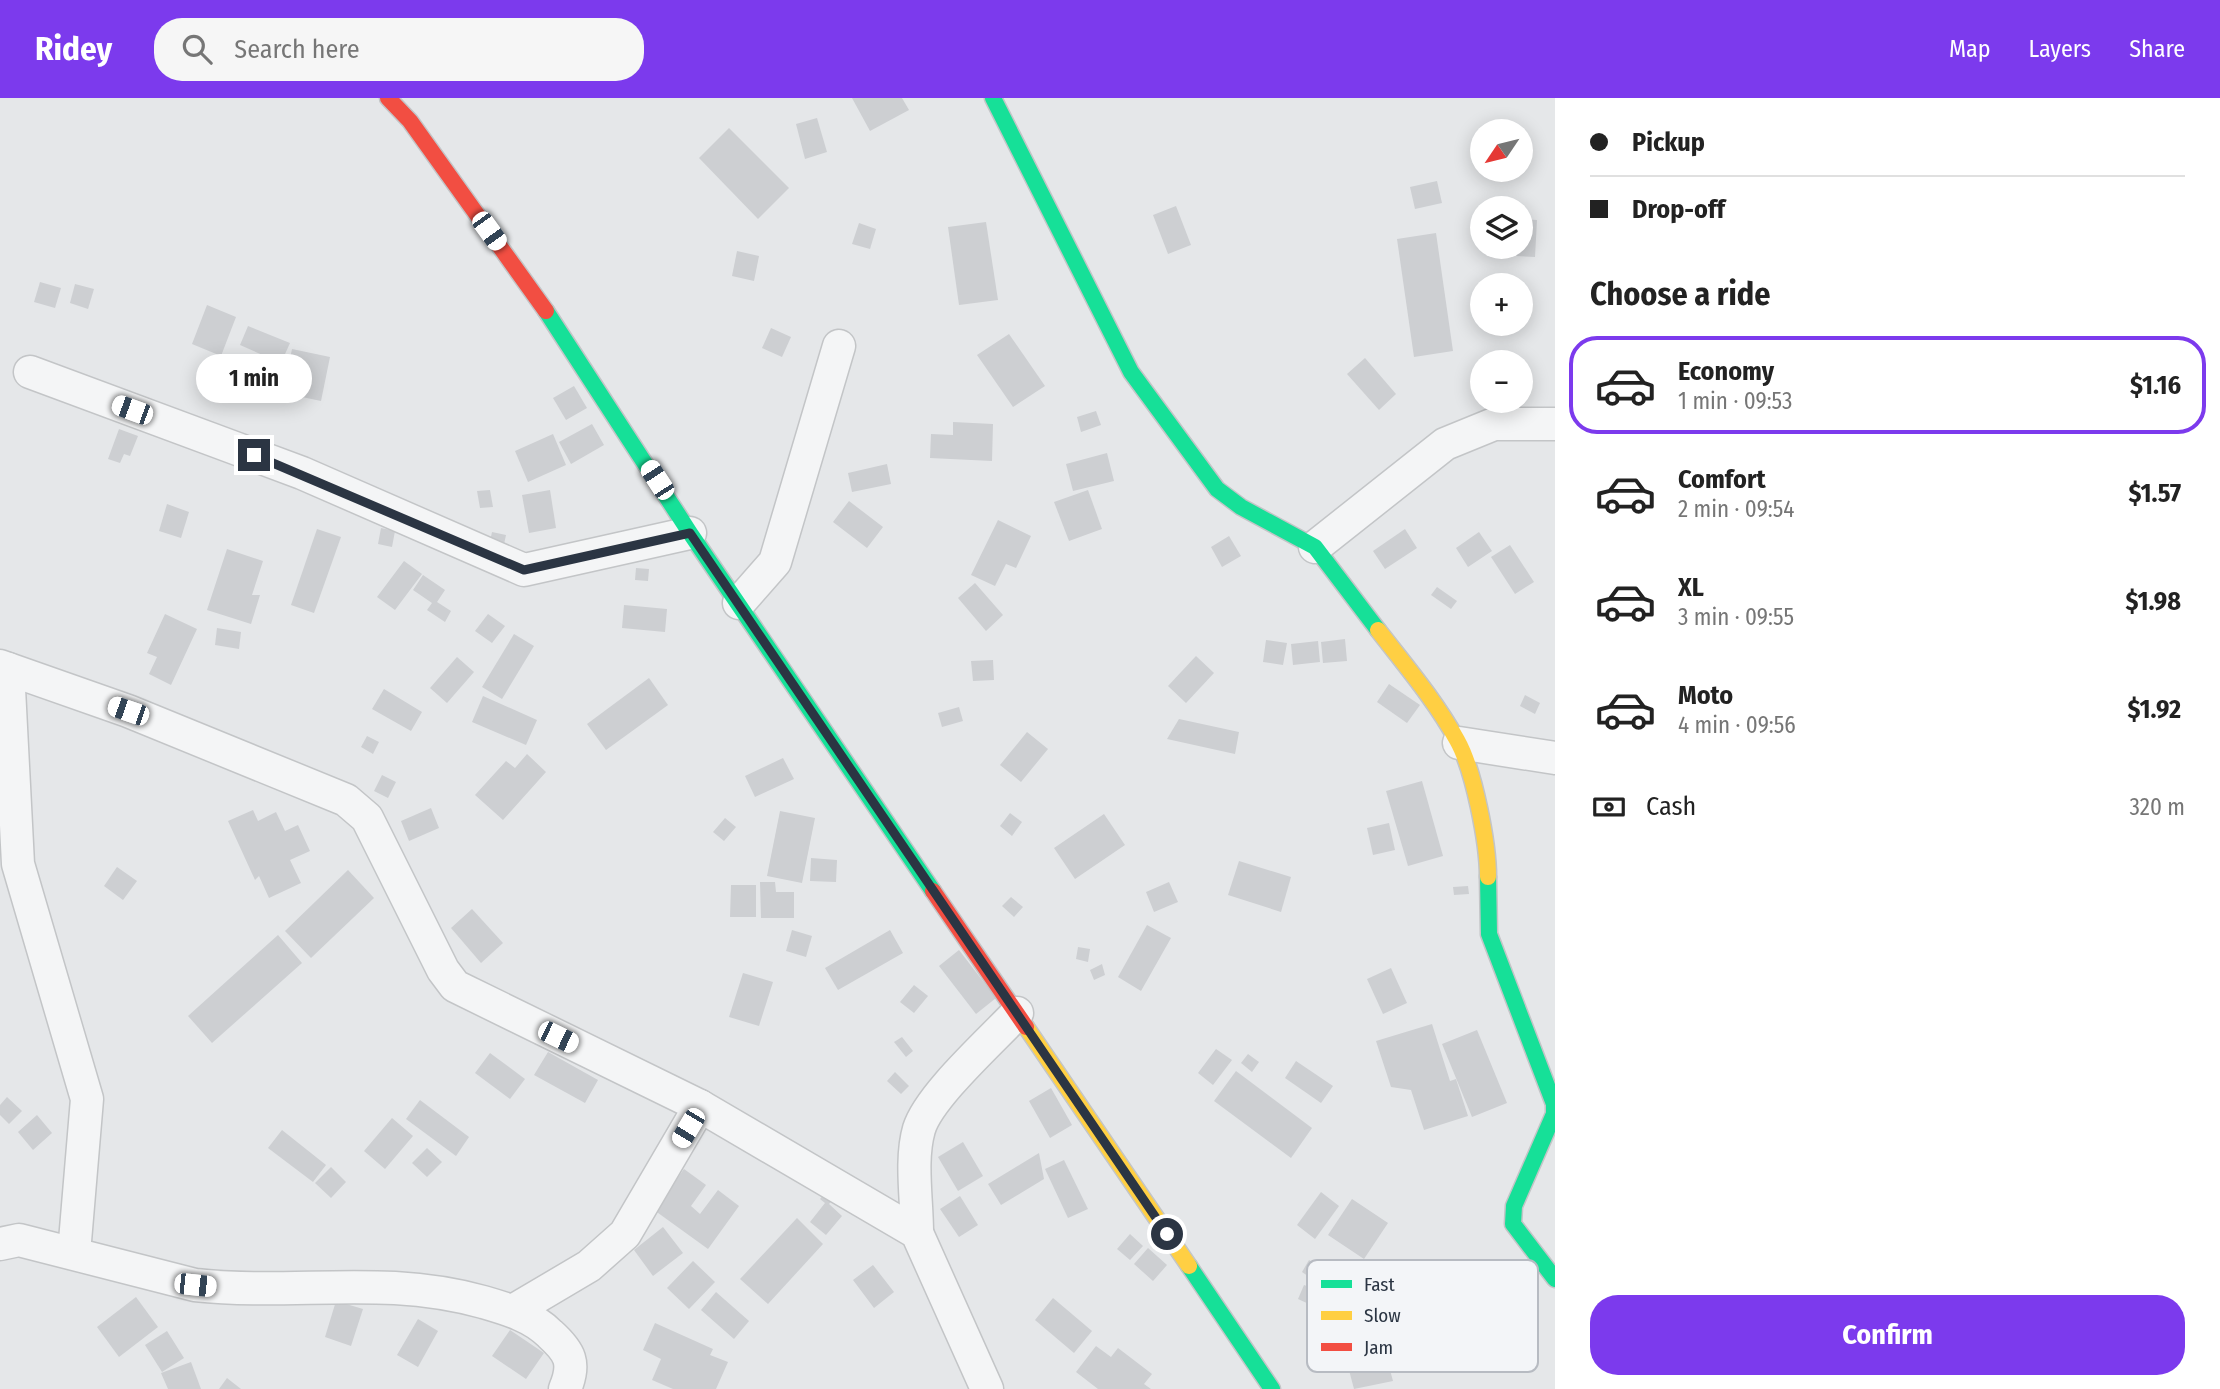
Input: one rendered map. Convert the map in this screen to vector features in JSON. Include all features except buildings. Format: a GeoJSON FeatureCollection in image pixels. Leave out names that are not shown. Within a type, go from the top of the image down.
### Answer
{"type":"FeatureCollection","features":[{"type":"Feature","properties":{"kind":"street"},"geometry":{"type":"LineString","coordinates":[[388,98],[410,121],[537,297],[690,533],[1272,1389]]}},
{"type":"Feature","properties":{"kind":"street"},"geometry":{"type":"LineString","coordinates":[[993,98],[1138,382],[1217,489],[1241,507],[1315,547],[1437,707],[1459,744],[1488,860],[1489,934],[1554,1104],[1554,1114],[1514,1206],[1513,1224],[1555,1279]]}},
{"type":"Feature","properties":{"kind":"street"},"geometry":{"type":"LineString","coordinates":[[739,603],[775,562],[839,346]]}},
{"type":"Feature","properties":{"kind":"street"},"geometry":{"type":"LineString","coordinates":[[30,372],[302,473],[524,570],[690,533]]}},
{"type":"Feature","properties":{"kind":"street"},"geometry":{"type":"LineString","coordinates":[[1315,547],[1445,444],[1494,424],[1555,424]]}},
{"type":"Feature","properties":{"kind":"street"},"geometry":{"type":"LineString","coordinates":[[74,1253],[87,1099],[18,864],[4,668],[128,711],[346,800],[367,818],[443,970],[455,986],[701,1106],[917,1233]]}},
{"type":"Feature","properties":{"kind":"street"},"geometry":{"type":"LineString","coordinates":[[1459,744],[1555,758]]}},
{"type":"Feature","properties":{"kind":"street"},"geometry":{"type":"LineString","coordinates":[[987,1389],[917,1233],[916,1146],[920,1127],[935,1101],[1017,1013]]}},
{"type":"Feature","properties":{"kind":"street"},"geometry":{"type":"LineString","coordinates":[[513,1311],[589,1265],[625,1234],[701,1106]]}},
{"type":"Feature","properties":{"kind":"street"},"geometry":{"type":"LineString","coordinates":[[0,1244],[19,1240],[195,1285],[222,1288],[373,1285],[446,1292],[513,1311],[546,1329],[566,1349],[572,1373],[565,1389]]}},
{"type":"Feature","properties":{"kind":"traffic: fast"},"geometry":{"type":"LineString","coordinates":[[993,98],[1131,372],[1217,489],[1241,507],[1315,547],[1378,630]]}},
{"type":"Feature","properties":{"kind":"traffic: fast"},"geometry":{"type":"LineString","coordinates":[[546,311],[690,533],[933,891]]}},
{"type":"Feature","properties":{"kind":"traffic: fast"},"geometry":{"type":"LineString","coordinates":[[1488,877],[1489,934],[1554,1104],[1554,1114],[1514,1206],[1513,1224],[1555,1279]]}},
{"type":"Feature","properties":{"kind":"traffic: fast"},"geometry":{"type":"LineString","coordinates":[[1189,1266],[1272,1389]]}},
{"type":"Feature","properties":{"kind":"traffic: slow"},"geometry":{"type":"LineString","coordinates":[[1378,630],[1439,711],[1463,753],[1479,807],[1488,877]]}},
{"type":"Feature","properties":{"kind":"traffic: slow"},"geometry":{"type":"LineString","coordinates":[[1026,1027],[1189,1266]]}},
{"type":"Feature","properties":{"kind":"traffic: jam"},"geometry":{"type":"LineString","coordinates":[[388,98],[410,121],[546,311]]}},
{"type":"Feature","properties":{"kind":"traffic: jam"},"geometry":{"type":"LineString","coordinates":[[933,891],[1026,1027]]}},
{"type":"Feature","properties":{"kind":"route"},"geometry":{"type":"LineString","coordinates":[[254,455],[302,473],[524,570],[690,533],[935,897],[1167,1234]]}}]}
